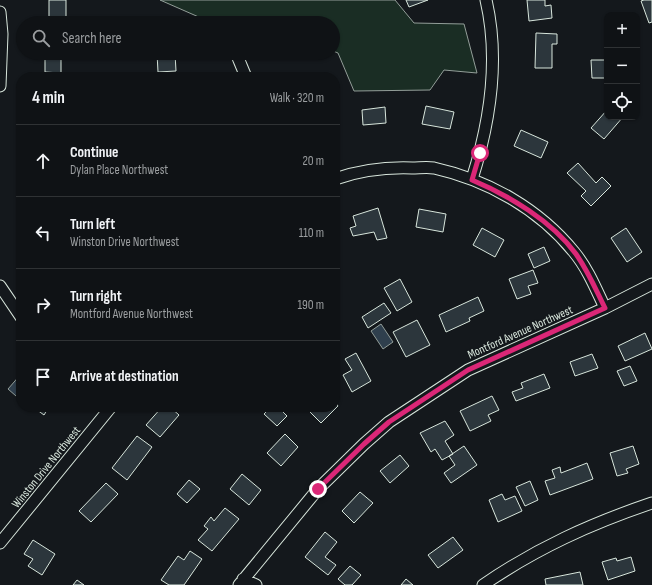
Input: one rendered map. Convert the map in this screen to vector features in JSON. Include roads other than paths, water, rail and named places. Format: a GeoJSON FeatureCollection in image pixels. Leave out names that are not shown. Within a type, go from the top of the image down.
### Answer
{"type":"FeatureCollection","features":[{"type":"Feature","properties":{"kind":"street"},"geometry":{"type":"LineString","coordinates":[[472,180],[480,153],[487,118],[493,70],[491,21],[486,0]]}},
{"type":"Feature","properties":{"kind":"street"},"geometry":{"type":"LineString","coordinates":[[0,12],[2,72],[0,86]]}},
{"type":"Feature","properties":{"kind":"street"},"geometry":{"type":"LineString","coordinates":[[239,60],[244,72]]}},
{"type":"Feature","properties":{"kind":"street"},"geometry":{"type":"LineString","coordinates":[[340,177],[353,173],[389,167],[432,168],[472,180],[497,190],[522,205],[562,239],[575,254],[588,274],[605,308]]}},
{"type":"Feature","properties":{"kind":"street","name":"Montford Avenue Northwest"},"geometry":{"type":"LineString","coordinates":[[241,582],[318,489],[389,422],[468,370],[605,308],[652,284]]}},
{"type":"Feature","properties":{"kind":"street"},"geometry":{"type":"LineString","coordinates":[[0,286],[16,310]]}},
{"type":"Feature","properties":{"kind":"street","name":"Winston Drive Northwest"},"geometry":{"type":"LineString","coordinates":[[0,543],[107,412]]}},
{"type":"Feature","properties":{"kind":"street"},"geometry":{"type":"LineString","coordinates":[[483,585],[512,565],[558,540],[620,514],[652,504]]}},
{"type":"Feature","properties":{"kind":"street"},"geometry":{"type":"LineString","coordinates":[[241,582],[256,585]]}},
{"type":"Feature","properties":{"kind":"water"},"geometry":{"type":"Polygon","coordinates":[[[381,324],[393,342],[383,349],[371,331],[381,324]]]}},
{"type":"Feature","properties":{"kind":"water"},"geometry":{"type":"Polygon","coordinates":[[[16,380],[16,396],[8,389],[16,380]]]}}]}
